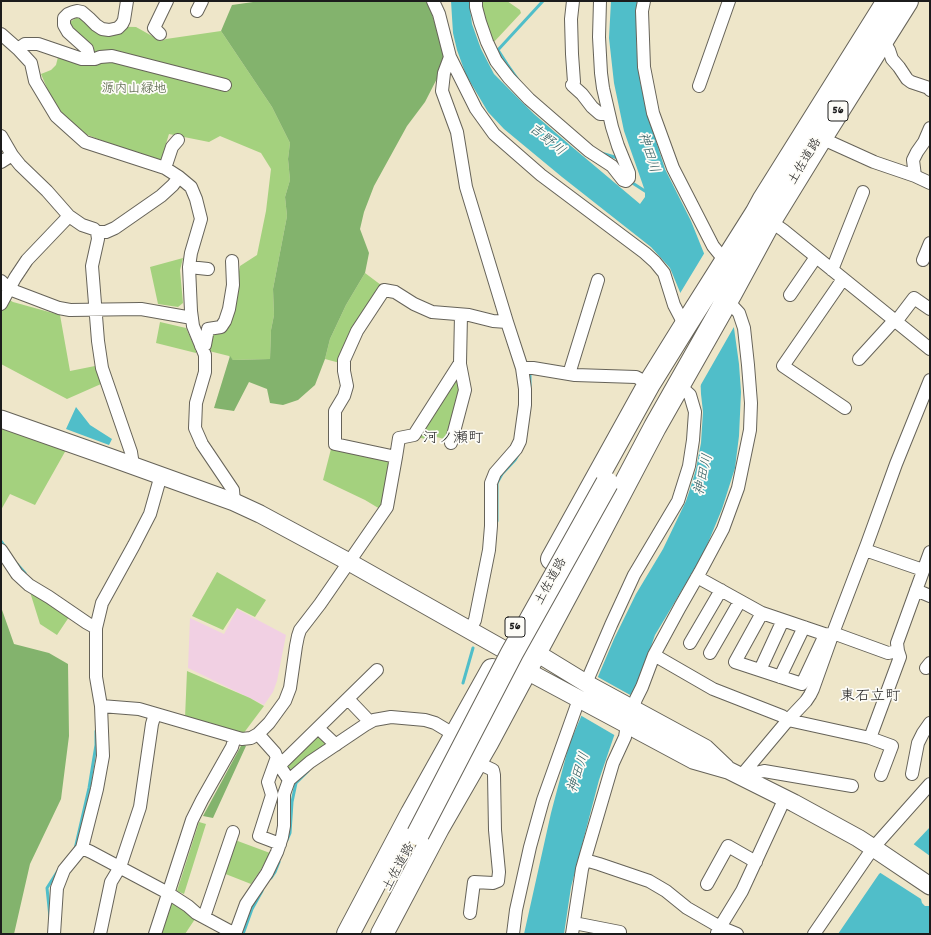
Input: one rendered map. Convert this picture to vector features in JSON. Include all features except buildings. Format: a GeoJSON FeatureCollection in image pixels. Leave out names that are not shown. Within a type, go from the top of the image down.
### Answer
{"type":"FeatureCollection","features":[{"type":"Feature","properties":{"kind":"highway","name":"土佐道路"},"geometry":{"type":"LineString","coordinates":[[763,217],[821,138],[882,40],[898,3]]}},
{"type":"Feature","properties":{"kind":"highway","name":"土佐道路"},"geometry":{"type":"LineString","coordinates":[[365,934],[428,831],[512,653],[607,484],[684,367],[763,217],[898,3]]}},
{"type":"Feature","properties":{"kind":"highway","name":"56"},"geometry":{"type":"LineString","coordinates":[[348,934],[412,813],[649,384],[686,324],[728,286]]}},
{"type":"Feature","properties":{"kind":"highway","name":"56"},"geometry":{"type":"LineString","coordinates":[[382,934],[428,831],[476,762],[616,502],[684,367]]}},
{"type":"Feature","properties":{"kind":"street"},"geometry":{"type":"LineString","coordinates":[[82,59],[88,53],[87,49],[68,32],[64,25],[64,18],[68,14],[77,11],[82,12],[102,29],[109,30],[118,28],[124,20],[128,1]]}},
{"type":"Feature","properties":{"kind":"street"},"geometry":{"type":"LineString","coordinates":[[160,34],[154,28],[167,1]]}},
{"type":"Feature","properties":{"kind":"street"},"geometry":{"type":"LineString","coordinates":[[433,1],[439,14],[450,57],[476,109],[494,134],[541,175],[656,262],[664,273],[674,305],[686,324]]}},
{"type":"Feature","properties":{"kind":"street"},"geometry":{"type":"LineString","coordinates":[[439,14],[440,1]]}},
{"type":"Feature","properties":{"kind":"street"},"geometry":{"type":"LineString","coordinates":[[476,1],[476,7],[484,36],[496,61],[504,73],[529,99],[589,151],[612,166],[623,180],[626,181],[629,178],[629,173],[618,146],[608,114],[601,73],[599,37],[600,1]]}},
{"type":"Feature","properties":{"kind":"street"},"geometry":{"type":"LineString","coordinates":[[573,1],[571,19],[574,82],[572,85],[600,114],[608,114]]}},
{"type":"Feature","properties":{"kind":"street"},"geometry":{"type":"LineString","coordinates":[[619,934],[620,932],[573,929],[582,869],[613,763],[625,737],[628,716],[654,654],[680,606],[701,579],[738,488],[750,430],[751,403],[745,336],[739,313],[714,246],[673,168],[653,113],[644,67],[642,11],[644,1]]}},
{"type":"Feature","properties":{"kind":"street"},"geometry":{"type":"LineString","coordinates":[[699,86],[729,1]]}},
{"type":"Feature","properties":{"kind":"street"},"geometry":{"type":"LineString","coordinates":[[1,34],[31,63],[35,81],[56,116],[88,138],[165,168],[191,187],[201,219],[189,267],[192,318],[193,326],[205,355],[205,372],[196,403],[195,428],[202,444],[233,490],[234,502]]}},
{"type":"Feature","properties":{"kind":"street"},"geometry":{"type":"LineString","coordinates":[[882,40],[889,50],[892,59],[907,79],[929,88],[930,90]]}},
{"type":"Feature","properties":{"kind":"street"},"geometry":{"type":"LineString","coordinates":[[18,49],[25,44],[38,44],[82,59],[95,59],[112,56],[225,85]]}},
{"type":"Feature","properties":{"kind":"street"},"geometry":{"type":"LineString","coordinates":[[450,57],[444,73],[442,91],[457,132],[466,187],[507,322],[527,368],[525,405],[520,441],[516,449],[495,473],[491,483],[491,526],[489,550],[475,620],[470,630]]}},
{"type":"Feature","properties":{"kind":"street"},"geometry":{"type":"LineString","coordinates":[[915,176],[913,160],[924,142],[930,128]]}},
{"type":"Feature","properties":{"kind":"street"},"geometry":{"type":"LineString","coordinates":[[1,136],[12,155],[20,165],[47,191],[69,216],[82,225],[94,229],[97,232],[106,232],[115,228],[160,196],[173,185],[179,177]]}},
{"type":"Feature","properties":{"kind":"street"},"geometry":{"type":"LineString","coordinates":[[821,138],[874,162],[915,176],[930,183]]}},
{"type":"Feature","properties":{"kind":"street"},"geometry":{"type":"LineString","coordinates":[[165,168],[172,147],[178,140]]}},
{"type":"Feature","properties":{"kind":"street"},"geometry":{"type":"LineString","coordinates":[[1,162],[12,155]]}},
{"type":"Feature","properties":{"kind":"street"},"geometry":{"type":"LineString","coordinates":[[832,270],[862,208],[863,192]]}},
{"type":"Feature","properties":{"kind":"street"},"geometry":{"type":"LineString","coordinates":[[1,304],[5,285],[15,278],[27,260],[69,216]]}},
{"type":"Feature","properties":{"kind":"street"},"geometry":{"type":"LineString","coordinates":[[763,217],[832,270],[930,349]]}},
{"type":"Feature","properties":{"kind":"street"},"geometry":{"type":"LineString","coordinates":[[97,232],[98,239],[92,266],[98,341],[102,368],[131,452],[133,465]]}},
{"type":"Feature","properties":{"kind":"street"},"geometry":{"type":"LineString","coordinates":[[923,260],[930,243]]}},
{"type":"Feature","properties":{"kind":"street"},"geometry":{"type":"LineString","coordinates":[[790,294],[816,258]]}},
{"type":"Feature","properties":{"kind":"street"},"geometry":{"type":"LineString","coordinates":[[202,346],[205,345],[208,329],[221,327],[226,321],[233,285],[232,261]]}},
{"type":"Feature","properties":{"kind":"street"},"geometry":{"type":"LineString","coordinates":[[189,267],[208,268]]}},
{"type":"Feature","properties":{"kind":"street"},"geometry":{"type":"LineString","coordinates":[[843,279],[783,366],[845,408]]}},
{"type":"Feature","properties":{"kind":"street"},"geometry":{"type":"LineString","coordinates":[[569,374],[598,280]]}},
{"type":"Feature","properties":{"kind":"street"},"geometry":{"type":"LineString","coordinates":[[5,285],[59,308],[70,310],[141,309],[192,318]]}},
{"type":"Feature","properties":{"kind":"street"},"geometry":{"type":"LineString","coordinates":[[396,457],[335,444],[335,411],[344,396],[347,386],[344,371],[344,360],[357,331],[384,290],[395,292],[414,304],[432,312],[469,315],[493,321],[507,322]]}},
{"type":"Feature","properties":{"kind":"street"},"geometry":{"type":"LineString","coordinates":[[859,359],[895,321],[914,298],[930,309]]}},
{"type":"Feature","properties":{"kind":"street"},"geometry":{"type":"LineString","coordinates":[[451,443],[465,390],[460,364],[461,315]]}},
{"type":"Feature","properties":{"kind":"street"},"geometry":{"type":"LineString","coordinates":[[101,706],[139,710],[244,739],[251,738],[258,734],[285,701],[290,688],[296,646],[300,630],[320,604],[387,507],[399,438],[414,435],[460,364]]}},
{"type":"Feature","properties":{"kind":"street"},"geometry":{"type":"LineString","coordinates":[[513,934],[516,910],[528,854],[543,800],[611,625],[634,575],[678,501],[689,466],[695,412],[684,367]]}},
{"type":"Feature","properties":{"kind":"street"},"geometry":{"type":"LineString","coordinates":[[527,368],[575,375],[636,377],[649,384]]}},
{"type":"Feature","properties":{"kind":"street"},"geometry":{"type":"LineString","coordinates":[[762,613],[735,662],[802,684],[829,634],[865,550],[903,445],[930,380]]}},
{"type":"Feature","properties":{"kind":"street"},"geometry":{"type":"LineString","coordinates":[[1,419],[234,502],[260,514],[349,562],[503,649],[530,661],[628,716],[693,760],[734,773],[785,798],[858,838],[930,886]]}},
{"type":"Feature","properties":{"kind":"street"},"geometry":{"type":"LineString","coordinates":[[54,934],[57,888],[64,870],[82,848],[97,789],[102,756],[101,706],[96,677],[96,628],[102,603],[150,514],[161,476]]}},
{"type":"Feature","properties":{"kind":"street"},"geometry":{"type":"LineString","coordinates":[[1,550],[17,574],[29,585],[96,628]]}},
{"type":"Feature","properties":{"kind":"street"},"geometry":{"type":"LineString","coordinates":[[865,550],[923,570]]}},
{"type":"Feature","properties":{"kind":"street"},"geometry":{"type":"LineString","coordinates":[[870,738],[900,657],[897,643],[930,552]]}},
{"type":"Feature","properties":{"kind":"street"},"geometry":{"type":"LineString","coordinates":[[701,579],[762,613],[888,653],[898,652]]}},
{"type":"Feature","properties":{"kind":"street"},"geometry":{"type":"LineString","coordinates":[[690,643],[721,590]]}},
{"type":"Feature","properties":{"kind":"street"},"geometry":{"type":"LineString","coordinates":[[916,590],[930,596]]}},
{"type":"Feature","properties":{"kind":"street"},"geometry":{"type":"LineString","coordinates":[[710,653],[740,601]]}},
{"type":"Feature","properties":{"kind":"street"},"geometry":{"type":"LineString","coordinates":[[760,670],[783,620]]}},
{"type":"Feature","properties":{"kind":"street"},"geometry":{"type":"LineString","coordinates":[[780,677],[804,627]]}},
{"type":"Feature","properties":{"kind":"street"},"geometry":{"type":"LineString","coordinates":[[734,773],[788,720],[810,696],[829,634]]}},
{"type":"Feature","properties":{"kind":"street"},"geometry":{"type":"LineString","coordinates":[[654,654],[713,689],[782,716],[788,720],[870,738],[896,748],[881,775]]}},
{"type":"Feature","properties":{"kind":"street"},"geometry":{"type":"LineString","coordinates":[[280,844],[259,836],[272,794],[268,782],[279,761],[318,728],[377,670]]}},
{"type":"Feature","properties":{"kind":"street"},"geometry":{"type":"LineString","coordinates":[[348,699],[370,722]]}},
{"type":"Feature","properties":{"kind":"street"},"geometry":{"type":"LineString","coordinates":[[100,934],[111,882],[120,867],[140,807],[152,724],[155,714]]}},
{"type":"Feature","properties":{"kind":"street"},"geometry":{"type":"LineString","coordinates":[[82,848],[168,893],[196,913],[235,934],[246,904],[266,873],[280,844],[284,826],[284,794],[289,780],[310,762],[374,720],[391,717],[426,720],[435,723],[455,735]]}},
{"type":"Feature","properties":{"kind":"street"},"geometry":{"type":"LineString","coordinates":[[912,774],[918,743],[930,723]]}},
{"type":"Feature","properties":{"kind":"street"},"geometry":{"type":"LineString","coordinates":[[318,728],[336,745]]}},
{"type":"Feature","properties":{"kind":"street"},"geometry":{"type":"LineString","coordinates":[[258,734],[275,753],[289,780]]}},
{"type":"Feature","properties":{"kind":"street"},"geometry":{"type":"LineString","coordinates":[[155,934],[192,820],[232,747],[235,737]]}},
{"type":"Feature","properties":{"kind":"street"},"geometry":{"type":"LineString","coordinates":[[470,913],[474,882],[493,883],[498,881],[499,872],[495,830],[493,770],[476,762]]}},
{"type":"Feature","properties":{"kind":"street"},"geometry":{"type":"LineString","coordinates":[[734,773],[764,771],[852,786]]}},
{"type":"Feature","properties":{"kind":"street"},"geometry":{"type":"LineString","coordinates":[[814,934],[875,849],[930,784]]}},
{"type":"Feature","properties":{"kind":"street"},"geometry":{"type":"LineString","coordinates":[[719,930],[742,891],[785,798]]}},
{"type":"Feature","properties":{"kind":"street"},"geometry":{"type":"LineString","coordinates":[[412,813],[428,831]]}},
{"type":"Feature","properties":{"kind":"street"},"geometry":{"type":"LineString","coordinates":[[204,917],[233,832]]}},
{"type":"Feature","properties":{"kind":"street"},"geometry":{"type":"LineString","coordinates":[[707,884],[728,846],[756,862]]}},
{"type":"Feature","properties":{"kind":"street"},"geometry":{"type":"LineString","coordinates":[[585,860],[648,881],[666,891],[687,908],[719,930],[737,934]]}},
{"type":"Feature","properties":{"kind":"shaded area"},"geometry":{"type":"Polygon","coordinates":[[[237,609],[286,635],[277,681],[273,692],[264,705],[188,668],[190,618],[224,634],[237,609]]]}},
{"type":"Feature","properties":{"kind":"green space"},"geometry":{"type":"Polygon","coordinates":[[[260,1],[428,1],[446,61],[425,102],[407,126],[374,186],[364,212],[360,229],[369,253],[365,273],[346,305],[330,339],[325,359],[315,385],[298,400],[283,405],[270,403],[267,389],[249,382],[234,411],[214,408],[230,356],[233,360],[270,359],[271,330],[274,315],[273,289],[287,216],[285,197],[290,180],[288,159],[290,143],[272,107],[221,31],[232,5],[260,1]]]}},
{"type":"Feature","properties":{"kind":"green space"},"geometry":{"type":"Polygon","coordinates":[[[480,1],[507,1],[520,10],[521,13],[493,43],[480,1]]]}},
{"type":"Feature","properties":{"kind":"green space","name":"源内山緑地"},"geometry":{"type":"Polygon","coordinates":[[[76,18],[80,18],[90,26],[136,27],[161,41],[221,31],[272,107],[290,143],[288,159],[290,180],[285,197],[287,216],[273,289],[274,315],[271,330],[270,359],[233,360],[229,356],[209,351],[210,334],[232,311],[240,266],[257,255],[266,211],[271,169],[261,153],[220,136],[209,142],[169,134],[160,163],[85,134],[55,107],[41,74],[51,70],[56,65],[58,57],[84,65],[94,47],[84,40],[70,26],[70,22],[76,18]]]}},
{"type":"Feature","properties":{"kind":"green space"},"geometry":{"type":"Polygon","coordinates":[[[183,258],[180,270],[183,303],[178,307],[158,304],[150,267],[183,258]]]}},
{"type":"Feature","properties":{"kind":"green space"},"geometry":{"type":"Polygon","coordinates":[[[365,273],[381,285],[368,304],[340,363],[325,359],[330,339],[346,305],[365,273]]]}},
{"type":"Feature","properties":{"kind":"green space"},"geometry":{"type":"Polygon","coordinates":[[[1,295],[13,302],[60,315],[70,371],[95,366],[101,384],[67,399],[1,364],[1,295]]]}},
{"type":"Feature","properties":{"kind":"green space"},"geometry":{"type":"Polygon","coordinates":[[[160,322],[186,328],[196,353],[156,343],[160,322]]]}},
{"type":"Feature","properties":{"kind":"green space"},"geometry":{"type":"Polygon","coordinates":[[[456,377],[460,391],[448,440],[429,435],[426,439],[416,437],[456,377]]]}},
{"type":"Feature","properties":{"kind":"green space"},"geometry":{"type":"Polygon","coordinates":[[[2,429],[66,450],[35,505],[10,494],[1,510],[2,429]]]}},
{"type":"Feature","properties":{"kind":"green space"},"geometry":{"type":"Polygon","coordinates":[[[331,449],[393,461],[385,504],[380,509],[365,500],[323,480],[331,449]]]}},
{"type":"Feature","properties":{"kind":"green space"},"geometry":{"type":"Polygon","coordinates":[[[217,572],[266,600],[255,617],[237,608],[223,630],[192,616],[217,572]]]}},
{"type":"Feature","properties":{"kind":"green space"},"geometry":{"type":"Polygon","coordinates":[[[30,592],[69,617],[57,635],[40,624],[30,592]]]}},
{"type":"Feature","properties":{"kind":"green space"},"geometry":{"type":"Polygon","coordinates":[[[1,607],[14,644],[49,653],[68,664],[69,736],[61,799],[30,864],[14,934],[1,934],[1,607]]]}},
{"type":"Feature","properties":{"kind":"green space"},"geometry":{"type":"Polygon","coordinates":[[[187,671],[250,698],[264,706],[243,734],[185,718],[187,671]]]}},
{"type":"Feature","properties":{"kind":"green space"},"geometry":{"type":"Polygon","coordinates":[[[318,733],[327,744],[294,770],[288,768],[287,766],[318,733]]]}},
{"type":"Feature","properties":{"kind":"green space"},"geometry":{"type":"Polygon","coordinates":[[[242,744],[246,746],[213,818],[203,816],[242,744]]]}},
{"type":"Feature","properties":{"kind":"green space"},"geometry":{"type":"Polygon","coordinates":[[[199,822],[206,824],[184,894],[177,891],[199,822]]]}},
{"type":"Feature","properties":{"kind":"green space"},"geometry":{"type":"Polygon","coordinates":[[[235,840],[270,853],[251,884],[223,873],[235,840]]]}},
{"type":"Feature","properties":{"kind":"green space"},"geometry":{"type":"Polygon","coordinates":[[[170,903],[174,904],[195,919],[185,934],[161,934],[170,903]]]}},
{"type":"Feature","properties":{"kind":"water"},"geometry":{"type":"Polygon","coordinates":[[[451,1],[469,1],[472,24],[481,49],[494,74],[534,114],[640,204],[645,197],[645,191],[624,131],[614,83],[609,38],[611,1],[637,1],[637,56],[641,86],[649,119],[665,169],[691,221],[734,328],[739,364],[741,392],[739,436],[735,468],[722,509],[703,555],[655,635],[639,681],[631,694],[614,736],[599,780],[571,887],[564,934],[524,934],[551,813],[569,745],[614,639],[636,594],[663,549],[686,501],[696,469],[701,443],[703,412],[700,371],[694,326],[670,268],[651,247],[504,129],[488,112],[466,75],[457,50],[453,33],[451,1]]]}},
{"type":"Feature","properties":{"kind":"water"},"geometry":{"type":"Polygon","coordinates":[[[76,407],[90,425],[112,439],[109,445],[66,429],[76,407]]]}},
{"type":"Feature","properties":{"kind":"water"},"geometry":{"type":"Polygon","coordinates":[[[930,827],[930,934],[838,934],[879,874],[913,845],[930,827]]]}},
{"type":"Feature","properties":{"kind":"pier"},"geometry":{"type":"Polygon","coordinates":[[[705,252],[735,325],[699,388],[696,337],[679,295],[705,252]]]}},
{"type":"Feature","properties":{"kind":"pier"},"geometry":{"type":"Polygon","coordinates":[[[596,676],[632,696],[616,736],[580,715],[596,676]]]}},
{"type":"Feature","properties":{"kind":"pier"},"geometry":{"type":"Polygon","coordinates":[[[912,843],[930,856],[930,906],[925,906],[921,899],[879,872],[912,843]]]}},
{"type":"Feature","properties":{"kind":"waterway"},"geometry":{"type":"LineString","coordinates":[[497,51],[543,1]]}},
{"type":"Feature","properties":{"kind":"waterway"},"geometry":{"type":"LineString","coordinates":[[498,50],[519,81]]}},
{"type":"Feature","properties":{"kind":"waterway"},"geometry":{"type":"LineString","coordinates":[[601,153],[618,158]]}},
{"type":"Feature","properties":{"kind":"waterway"},"geometry":{"type":"LineString","coordinates":[[631,182],[648,193]]}},
{"type":"Feature","properties":{"kind":"waterway"},"geometry":{"type":"LineString","coordinates":[[529,371],[530,386]]}},
{"type":"Feature","properties":{"kind":"waterway"},"geometry":{"type":"LineString","coordinates":[[497,521],[497,483],[502,474],[518,455]]}},
{"type":"Feature","properties":{"kind":"waterway"},"geometry":{"type":"LineString","coordinates":[[1,541],[6,548]]}},
{"type":"Feature","properties":{"kind":"waterway"},"geometry":{"type":"LineString","coordinates":[[17,564],[25,573]]}},
{"type":"Feature","properties":{"kind":"waterway"},"geometry":{"type":"LineString","coordinates":[[463,683],[473,648]]}},
{"type":"Feature","properties":{"kind":"waterway"},"geometry":{"type":"LineString","coordinates":[[75,849],[89,788],[96,745],[96,731]]}},
{"type":"Feature","properties":{"kind":"waterway"},"geometry":{"type":"LineString","coordinates":[[287,840],[290,833],[292,802],[296,783],[308,771]]}},
{"type":"Feature","properties":{"kind":"waterway"},"geometry":{"type":"LineString","coordinates":[[271,878],[279,862]]}},
{"type":"Feature","properties":{"kind":"waterway"},"geometry":{"type":"LineString","coordinates":[[50,917],[47,888],[59,869]]}},
{"type":"Feature","properties":{"kind":"waterway"},"geometry":{"type":"LineString","coordinates":[[243,934],[252,909],[262,891]]}},
{"type":"Feature","properties":{"kind":"district","name":"河ノ瀬町"},"geometry":{"type":"Point","coordinates":[453,440]}},
{"type":"Feature","properties":{"kind":"district","name":"東石立町"},"geometry":{"type":"Point","coordinates":[870,698]}},
{"type":"Feature","properties":{"kind":"water label","name":"吉野川"},"geometry":{"type":"Point","coordinates":[546,141]}},
{"type":"Feature","properties":{"kind":"water label","name":"神田川"},"geometry":{"type":"Point","coordinates":[647,153]}},
{"type":"Feature","properties":{"kind":"water label","name":"神田川"},"geometry":{"type":"Point","coordinates":[705,475]}},
{"type":"Feature","properties":{"kind":"water label","name":"神田川"},"geometry":{"type":"Point","coordinates":[580,773]}}]}
